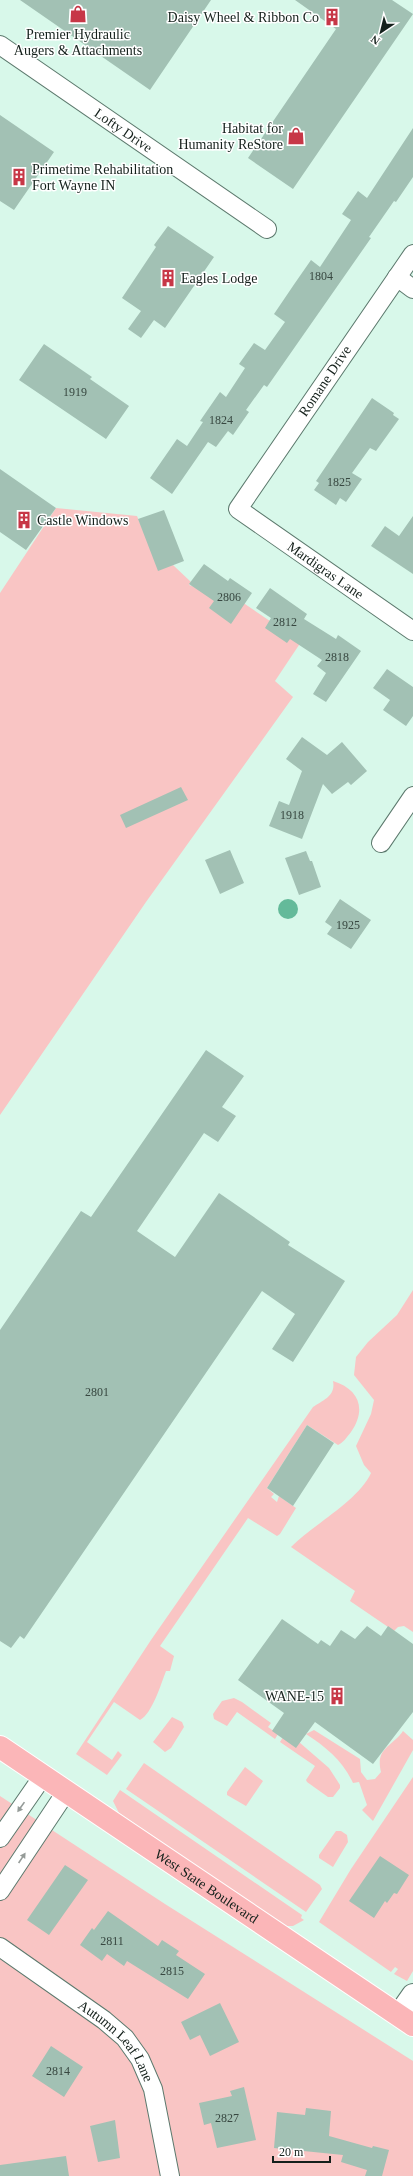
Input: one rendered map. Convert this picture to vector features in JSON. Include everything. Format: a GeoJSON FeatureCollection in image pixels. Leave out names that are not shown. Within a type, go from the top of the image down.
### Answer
{"type":"FeatureCollection","features":[{"type":"Feature","properties":{"kind":"main road","name":"West State Boulevard"},"geometry":{"type":"LineString","coordinates":[[0,1747],[406,2020]]}},
{"type":"Feature","properties":{"kind":"street","name":"Lofty Drive"},"geometry":{"type":"LineString","coordinates":[[0,45],[267,229]]}},
{"type":"Feature","properties":{"kind":"street","name":"Romane Drive"},"geometry":{"type":"LineString","coordinates":[[238,509],[413,254]]}},
{"type":"Feature","properties":{"kind":"street"},"geometry":{"type":"LineString","coordinates":[[397,277],[413,289]]}},
{"type":"Feature","properties":{"kind":"street","name":"Mardigras Lane"},"geometry":{"type":"LineString","coordinates":[[238,509],[413,631]]}},
{"type":"Feature","properties":{"kind":"street"},"geometry":{"type":"LineString","coordinates":[[381,843],[413,796]]}},
{"type":"Feature","properties":{"kind":"street"},"geometry":{"type":"LineString","coordinates":[[0,1838],[43,1776]]}},
{"type":"Feature","properties":{"kind":"street"},"geometry":{"type":"LineString","coordinates":[[0,1891],[66,1792]]}},
{"type":"Feature","properties":{"kind":"street","name":"Autumn Leaf Lane"},"geometry":{"type":"LineString","coordinates":[[0,1947],[104,2020],[125,2038],[140,2059],[152,2089],[170,2176]]}},
{"type":"Feature","properties":{"kind":"street"},"geometry":{"type":"LineString","coordinates":[[406,2020],[413,1995]]}},
{"type":"Feature","properties":{"kind":"shaded area"},"geometry":{"type":"Polygon","coordinates":[[[56,508],[137,516],[159,569],[173,565],[191,582],[189,585],[242,602],[301,642],[275,681],[293,697],[146,902],[0,1115],[0,593],[56,508]]]}},
{"type":"Feature","properties":{"kind":"shaded area"},"geometry":{"type":"Polygon","coordinates":[[[284,899],[292,899],[298,905],[298,913],[292,919],[284,919],[278,913],[278,905],[284,899]]]}},
{"type":"Feature","properties":{"kind":"shaded area"},"geometry":{"type":"Polygon","coordinates":[[[413,1290],[413,1632],[404,1626],[398,1627],[394,1631],[350,1601],[355,1591],[291,1547],[346,1503],[365,1483],[371,1473],[364,1465],[356,1446],[371,1414],[374,1400],[354,1375],[356,1357],[368,1342],[397,1315],[413,1290]]]}},
{"type":"Feature","properties":{"kind":"shaded area"},"geometry":{"type":"Polygon","coordinates":[[[333,1381],[349,1389],[358,1401],[359,1415],[356,1424],[342,1443],[338,1445],[307,1425],[267,1488],[274,1494],[271,1497],[277,1502],[279,1496],[296,1508],[280,1534],[277,1536],[248,1518],[160,1646],[174,1656],[170,1671],[166,1671],[156,1698],[148,1712],[140,1720],[114,1702],[87,1742],[112,1760],[118,1751],[122,1755],[107,1775],[76,1754],[151,1640],[313,1407],[325,1400],[331,1394],[333,1390],[333,1381]]]}},
{"type":"Feature","properties":{"kind":"shaded area"},"geometry":{"type":"Polygon","coordinates":[[[234,1698],[271,1723],[268,1727],[278,1734],[275,1739],[237,1712],[227,1726],[214,1719],[213,1714],[222,1701],[234,1698]]]}},
{"type":"Feature","properties":{"kind":"shaded area"},"geometry":{"type":"Polygon","coordinates":[[[172,1717],[182,1722],[184,1727],[171,1748],[165,1752],[153,1742],[172,1717]]]}},
{"type":"Feature","properties":{"kind":"shaded area"},"geometry":{"type":"Polygon","coordinates":[[[314,1730],[360,1759],[361,1772],[367,1780],[375,1779],[381,1772],[380,1758],[382,1753],[403,1731],[413,1740],[413,1750],[373,1821],[362,1810],[367,1805],[359,1782],[353,1783],[339,1761],[306,1734],[314,1730]]]}},
{"type":"Feature","properties":{"kind":"shaded area"},"geometry":{"type":"Polygon","coordinates":[[[283,1737],[299,1742],[329,1768],[340,1785],[340,1788],[333,1797],[328,1797],[307,1782],[306,1780],[315,1766],[280,1742],[283,1737]]]}},
{"type":"Feature","properties":{"kind":"shaded area"},"geometry":{"type":"Polygon","coordinates":[[[144,1763],[320,1885],[322,1889],[306,1912],[126,1789],[144,1763]]]}},
{"type":"Feature","properties":{"kind":"shaded area"},"geometry":{"type":"Polygon","coordinates":[[[245,1767],[263,1781],[246,1806],[227,1795],[227,1792],[245,1767]]]}},
{"type":"Feature","properties":{"kind":"shaded area"},"geometry":{"type":"Polygon","coordinates":[[[413,1777],[413,1971],[407,1981],[394,1974],[398,1969],[395,1967],[391,1972],[319,1922],[351,1869],[413,1777]]]}},
{"type":"Feature","properties":{"kind":"shaded area"},"geometry":{"type":"Polygon","coordinates":[[[120,1790],[302,1915],[301,1918],[304,1920],[293,1926],[285,1926],[119,1813],[113,1801],[120,1790]]]}},
{"type":"Feature","properties":{"kind":"shaded area"},"geometry":{"type":"Polygon","coordinates":[[[0,1796],[165,1904],[413,2061],[413,2176],[0,2176],[0,1796]]]}},
{"type":"Feature","properties":{"kind":"shaded area"},"geometry":{"type":"Polygon","coordinates":[[[336,1831],[341,1831],[347,1835],[348,1842],[333,1867],[319,1858],[319,1855],[336,1831]]]}},
{"type":"Feature","properties":{"kind":"building"},"geometry":{"type":"Polygon","coordinates":[[[20,0],[211,0],[150,90],[20,0]]]}},
{"type":"Feature","properties":{"kind":"building"},"geometry":{"type":"Polygon","coordinates":[[[295,0],[392,0],[413,14],[293,189],[248,158],[336,29],[295,0]]]}},
{"type":"Feature","properties":{"kind":"building","name":"Primetime Rehabilitation Fort Wayne IN"},"geometry":{"type":"Polygon","coordinates":[[[0,115],[54,152],[14,210],[0,201],[0,115]]]}},
{"type":"Feature","properties":{"kind":"building"},"geometry":{"type":"Polygon","coordinates":[[[413,128],[413,177],[396,202],[394,201],[369,237],[371,238],[267,387],[264,385],[246,410],[249,412],[233,435],[228,431],[216,447],[208,442],[172,494],[150,478],[177,439],[187,446],[203,422],[200,421],[220,392],[226,397],[245,368],[239,364],[254,343],[265,350],[285,322],[274,314],[311,260],[320,267],[351,220],[342,214],[358,191],[367,198],[413,128]]]}},
{"type":"Feature","properties":{"kind":"building","name":"Eagles Lodge"},"geometry":{"type":"Polygon","coordinates":[[[168,226],[214,257],[165,328],[154,320],[141,338],[128,329],[141,311],[122,298],[156,247],[154,245],[168,226]]]}},
{"type":"Feature","properties":{"kind":"building"},"geometry":{"type":"Polygon","coordinates":[[[44,344],[92,377],[90,379],[129,406],[106,439],[19,380],[44,344]]]}},
{"type":"Feature","properties":{"kind":"building"},"geometry":{"type":"Polygon","coordinates":[[[372,398],[394,413],[393,415],[399,419],[376,451],[370,448],[352,473],[362,479],[346,502],[340,498],[336,505],[314,490],[319,483],[316,481],[372,398]]]}},
{"type":"Feature","properties":{"kind":"building","name":"Castle Windows"},"geometry":{"type":"Polygon","coordinates":[[[0,469],[56,508],[26,550],[0,532],[0,469]]]}},
{"type":"Feature","properties":{"kind":"building"},"geometry":{"type":"Polygon","coordinates":[[[164,510],[184,561],[158,571],[138,519],[164,510]]]}},
{"type":"Feature","properties":{"kind":"building"},"geometry":{"type":"Polygon","coordinates":[[[413,516],[413,574],[371,546],[385,526],[399,536],[413,516]]]}},
{"type":"Feature","properties":{"kind":"building"},"geometry":{"type":"Polygon","coordinates":[[[204,564],[228,581],[230,578],[252,593],[231,624],[209,608],[214,601],[189,584],[204,564]]]}},
{"type":"Feature","properties":{"kind":"building"},"geometry":{"type":"Polygon","coordinates":[[[270,588],[307,614],[304,619],[336,639],[338,635],[361,651],[326,702],[313,694],[326,673],[317,666],[322,660],[290,639],[287,643],[265,628],[271,618],[256,608],[270,588]]]}},
{"type":"Feature","properties":{"kind":"building"},"geometry":{"type":"Polygon","coordinates":[[[387,669],[413,687],[413,716],[406,726],[383,710],[390,700],[373,688],[387,669]]]}},
{"type":"Feature","properties":{"kind":"building"},"geometry":{"type":"Polygon","coordinates":[[[302,737],[327,755],[342,742],[367,771],[351,785],[348,782],[332,794],[323,784],[302,839],[269,826],[279,801],[289,805],[302,771],[286,759],[302,737]]]}},
{"type":"Feature","properties":{"kind":"building"},"geometry":{"type":"Polygon","coordinates":[[[181,787],[188,800],[126,828],[120,815],[181,787]]]}},
{"type":"Feature","properties":{"kind":"building"},"geometry":{"type":"Polygon","coordinates":[[[230,850],[244,883],[220,894],[205,860],[230,850]]]}},
{"type":"Feature","properties":{"kind":"building"},"geometry":{"type":"Polygon","coordinates":[[[306,851],[310,861],[312,861],[321,887],[299,895],[285,858],[306,851]]]}},
{"type":"Feature","properties":{"kind":"building"},"geometry":{"type":"Polygon","coordinates":[[[340,899],[371,920],[351,949],[327,934],[332,927],[325,922],[340,899]]]}},
{"type":"Feature","properties":{"kind":"building"},"geometry":{"type":"Polygon","coordinates":[[[206,1050],[244,1076],[222,1107],[236,1116],[218,1142],[204,1133],[137,1231],[175,1257],[219,1193],[290,1242],[288,1245],[345,1281],[293,1362],[272,1349],[295,1314],[262,1291],[24,1639],[20,1636],[11,1648],[0,1641],[0,1330],[81,1211],[91,1217],[206,1050]]]}},
{"type":"Feature","properties":{"kind":"building"},"geometry":{"type":"Polygon","coordinates":[[[307,1425],[334,1443],[293,1506],[267,1488],[307,1425]]]}},
{"type":"Feature","properties":{"kind":"building","name":"WANE-15"},"geometry":{"type":"Polygon","coordinates":[[[282,1619],[318,1644],[321,1640],[330,1646],[341,1630],[355,1639],[367,1626],[381,1636],[388,1626],[413,1644],[413,1712],[373,1764],[315,1722],[296,1748],[272,1731],[284,1713],[238,1680],[282,1619]]]}},
{"type":"Feature","properties":{"kind":"building"},"geometry":{"type":"Polygon","coordinates":[[[380,1856],[409,1875],[397,1894],[394,1893],[387,1903],[385,1901],[374,1918],[349,1901],[380,1856]]]}},
{"type":"Feature","properties":{"kind":"building"},"geometry":{"type":"Polygon","coordinates":[[[65,1865],[88,1880],[49,1935],[27,1920],[65,1865]]]}},
{"type":"Feature","properties":{"kind":"building"},"geometry":{"type":"Polygon","coordinates":[[[108,1911],[158,1946],[162,1940],[179,1951],[176,1955],[205,1974],[188,1999],[127,1961],[124,1966],[107,1954],[102,1961],[80,1945],[92,1928],[94,1930],[108,1911]]]}},
{"type":"Feature","properties":{"kind":"building"},"geometry":{"type":"Polygon","coordinates":[[[220,2003],[239,2042],[210,2056],[200,2035],[190,2040],[181,2022],[220,2003]]]}},
{"type":"Feature","properties":{"kind":"building"},"geometry":{"type":"Polygon","coordinates":[[[51,2046],[83,2067],[64,2097],[32,2076],[51,2046]]]}},
{"type":"Feature","properties":{"kind":"building"},"geometry":{"type":"Polygon","coordinates":[[[244,2087],[256,2140],[217,2148],[211,2123],[204,2125],[199,2103],[232,2096],[230,2091],[244,2087]]]}},
{"type":"Feature","properties":{"kind":"building"},"geometry":{"type":"Polygon","coordinates":[[[306,2108],[331,2111],[329,2136],[372,2148],[373,2146],[389,2150],[382,2176],[365,2176],[367,2170],[341,2162],[343,2155],[274,2148],[277,2112],[305,2115],[306,2108]]]}},
{"type":"Feature","properties":{"kind":"building"},"geometry":{"type":"Polygon","coordinates":[[[115,2120],[120,2158],[98,2162],[90,2126],[115,2120]]]}},
{"type":"Feature","properties":{"kind":"building"},"geometry":{"type":"Polygon","coordinates":[[[66,2156],[69,2176],[0,2176],[0,2165],[66,2156]]]}},
{"type":"Feature","properties":{"kind":"place","name":"Premier Hydraulic Augers & Attachments"},"geometry":{"type":"Point","coordinates":[78,14]}},
{"type":"Feature","properties":{"kind":"place","name":"Daisy Wheel & Ribbon Co"},"geometry":{"type":"Point","coordinates":[332,17]}},
{"type":"Feature","properties":{"kind":"place","name":"Habitat for Humanity ReStore"},"geometry":{"type":"Point","coordinates":[296,136]}},
{"type":"Feature","properties":{"kind":"place","name":"Primetime Rehabilitation Fort Wayne IN"},"geometry":{"type":"Point","coordinates":[19,177]}},
{"type":"Feature","properties":{"kind":"place","name":"Eagles Lodge"},"geometry":{"type":"Point","coordinates":[168,278]}},
{"type":"Feature","properties":{"kind":"place","name":"Castle Windows"},"geometry":{"type":"Point","coordinates":[24,520]}},
{"type":"Feature","properties":{"kind":"place","name":"WANE-15"},"geometry":{"type":"Point","coordinates":[337,1696]}}]}
